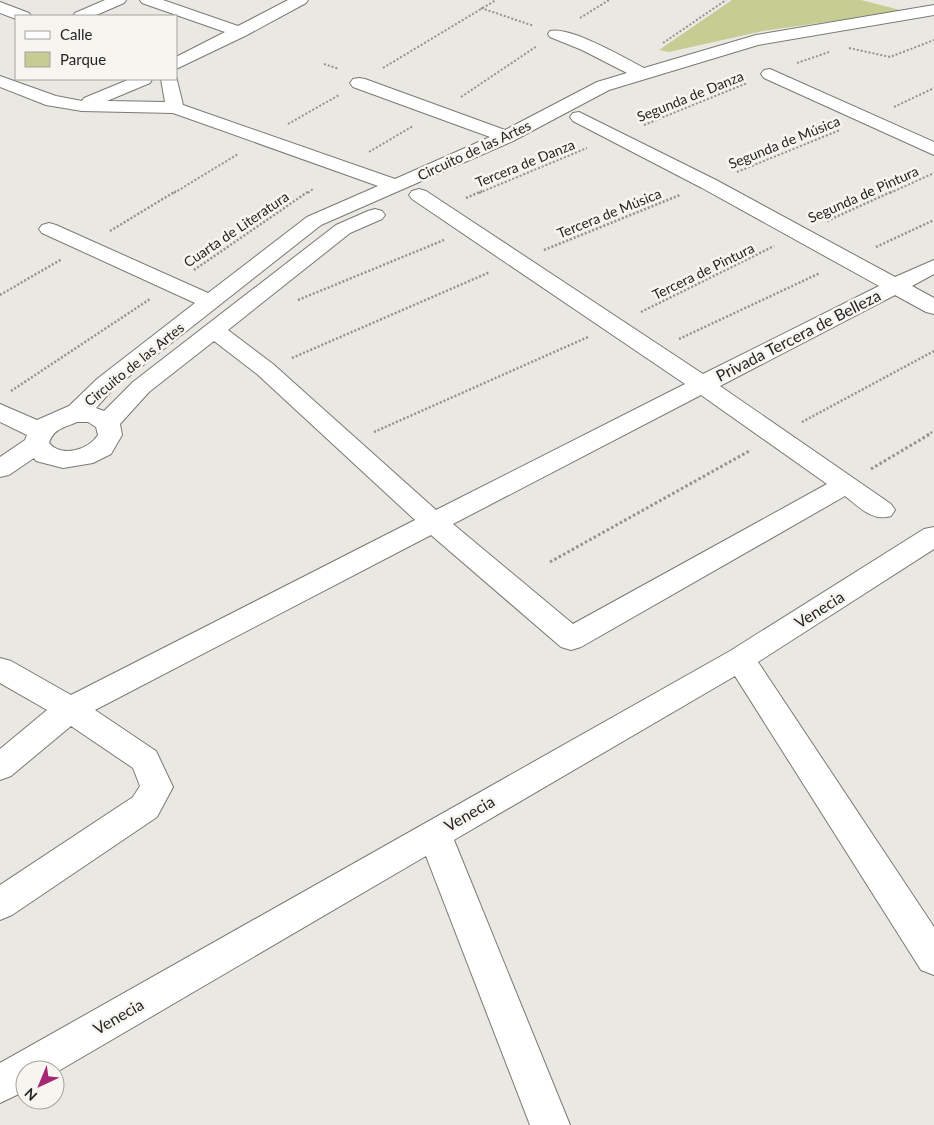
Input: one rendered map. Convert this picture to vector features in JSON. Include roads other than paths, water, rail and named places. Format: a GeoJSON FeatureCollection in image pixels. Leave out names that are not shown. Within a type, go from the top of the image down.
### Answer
{"type":"FeatureCollection","features":[{"type":"Feature","properties":{"kind":"street"},"geometry":{"type":"LineString","coordinates":[[83,15],[118,0]]}},
{"type":"Feature","properties":{"kind":"street"},"geometry":{"type":"LineString","coordinates":[[148,0],[241,32]]}},
{"type":"Feature","properties":{"kind":"street"},"geometry":{"type":"LineString","coordinates":[[178,63],[300,0]]}},
{"type":"Feature","properties":{"kind":"street"},"geometry":{"type":"LineString","coordinates":[[890,2],[934,10]]}},
{"type":"Feature","properties":{"kind":"street"},"geometry":{"type":"LineString","coordinates":[[0,7],[20,15]]}},
{"type":"Feature","properties":{"kind":"street","name":"Circuito de las Artes"},"geometry":{"type":"LineString","coordinates":[[74,414],[105,384],[314,221],[421,195],[506,137],[603,86],[640,73],[756,40],[934,10]]}},
{"type":"Feature","properties":{"kind":"street","name":"Circuito de las Artes"},"geometry":{"type":"LineString","coordinates":[[107,423],[141,387],[343,229],[522,149],[625,92],[772,48],[934,22]]}},
{"type":"Feature","properties":{"kind":"street"},"geometry":{"type":"LineString","coordinates":[[556,34],[588,46],[640,73]]}},
{"type":"Feature","properties":{"kind":"street"},"geometry":{"type":"LineString","coordinates":[[770,74],[934,150]]}},
{"type":"Feature","properties":{"kind":"street"},"geometry":{"type":"LineString","coordinates":[[82,106],[142,80]]}},
{"type":"Feature","properties":{"kind":"street"},"geometry":{"type":"LineString","coordinates":[[170,80],[175,108]]}},
{"type":"Feature","properties":{"kind":"street"},"geometry":{"type":"LineString","coordinates":[[0,81],[52,101],[82,106],[175,108],[345,166],[421,195],[654,351],[882,510]]}},
{"type":"Feature","properties":{"kind":"street"},"geometry":{"type":"LineString","coordinates":[[359,83],[506,137]]}},
{"type":"Feature","properties":{"kind":"street"},"geometry":{"type":"LineString","coordinates":[[8,99],[26,91]]}},
{"type":"Feature","properties":{"kind":"street"},"geometry":{"type":"LineString","coordinates":[[579,116],[709,184],[934,307]]}},
{"type":"Feature","properties":{"kind":"street"},"geometry":{"type":"LineString","coordinates":[[49,229],[171,286],[211,302]]}},
{"type":"Feature","properties":{"kind":"street","name":"Privada Tercera de Belleza"},"geometry":{"type":"LineString","coordinates":[[0,766],[70,709],[934,266]]}},
{"type":"Feature","properties":{"kind":"street"},"geometry":{"type":"LineString","coordinates":[[214,330],[265,370],[434,523],[571,639],[845,485]]}},
{"type":"Feature","properties":{"kind":"street"},"geometry":{"type":"LineString","coordinates":[[0,469],[38,438],[54,420],[74,414],[93,415],[107,423],[110,435],[102,448],[84,457],[63,460],[45,455],[38,438],[4,403]]}},
{"type":"Feature","properties":{"kind":"street","name":"Venecia"},"geometry":{"type":"LineString","coordinates":[[0,1084],[434,833],[740,659],[934,536]]}},
{"type":"Feature","properties":{"kind":"street"},"geometry":{"type":"LineString","coordinates":[[740,659],[934,958]]}},
{"type":"Feature","properties":{"kind":"street"},"geometry":{"type":"LineString","coordinates":[[0,668],[70,709],[144,760],[157,787],[145,807],[0,904]]}},
{"type":"Feature","properties":{"kind":"street"},"geometry":{"type":"LineString","coordinates":[[434,833],[550,1125]]}}]}
